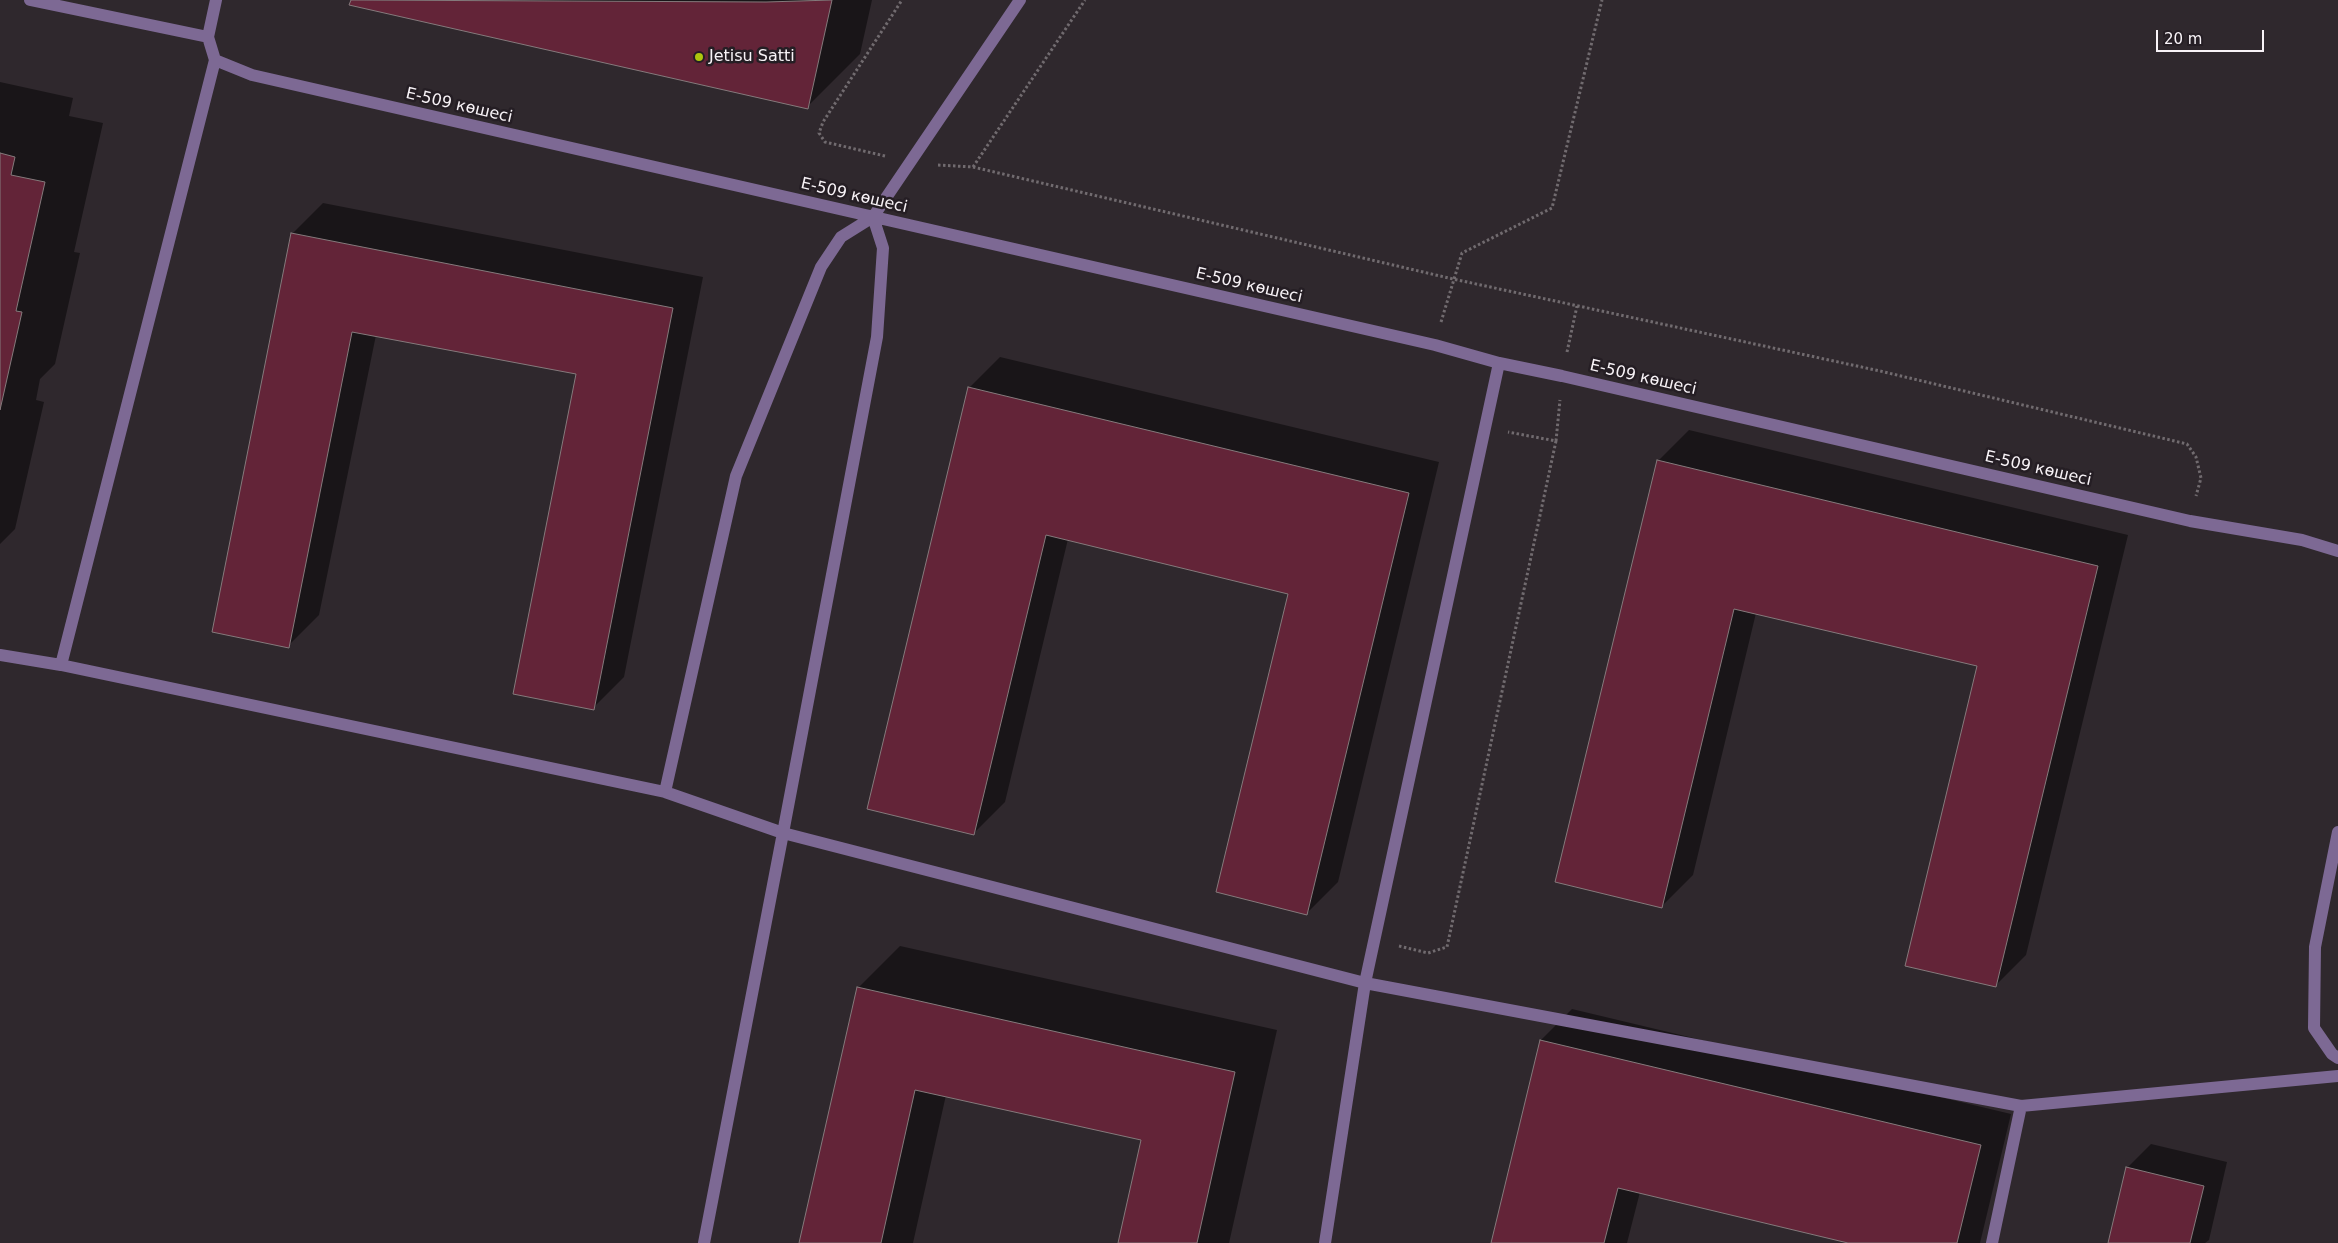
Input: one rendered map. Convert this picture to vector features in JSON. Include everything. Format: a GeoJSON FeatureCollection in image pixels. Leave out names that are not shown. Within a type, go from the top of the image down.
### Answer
{"type":"FeatureCollection","features":[{"type":"Feature","properties":{"kind":"street"},"geometry":{"type":"LineString","coordinates":[[30,0],[208,37]]}},
{"type":"Feature","properties":{"kind":"street"},"geometry":{"type":"LineString","coordinates":[[61,665],[214,60],[208,37],[216,0]]}},
{"type":"Feature","properties":{"kind":"street"},"geometry":{"type":"LineString","coordinates":[[665,792],[736,476],[821,267],[841,237],[873,217],[1020,0]]}},
{"type":"Feature","properties":{"kind":"street","name":"Е-509 көшесі"},"geometry":{"type":"LineString","coordinates":[[214,60],[252,75],[1434,345],[1499,364],[1572,378],[2190,521],[2302,540],[2338,551]]}},
{"type":"Feature","properties":{"kind":"street"},"geometry":{"type":"LineString","coordinates":[[704,1243],[877,337],[883,248],[873,217]]}},
{"type":"Feature","properties":{"kind":"street"},"geometry":{"type":"LineString","coordinates":[[1325,1243],[1365,983],[1499,364]]}},
{"type":"Feature","properties":{"kind":"street"},"geometry":{"type":"LineString","coordinates":[[0,655],[61,665],[665,792],[783,833],[1365,983],[2022,1106],[2338,1076]]}},
{"type":"Feature","properties":{"kind":"street"},"geometry":{"type":"LineString","coordinates":[[2338,832],[2315,947],[2314,1028],[2332,1054],[2338,1058]]}},
{"type":"Feature","properties":{"kind":"street"},"geometry":{"type":"LineString","coordinates":[[1992,1243],[2022,1106]]}},
{"type":"Feature","properties":{"kind":"path"},"geometry":{"type":"LineString","coordinates":[[902,0],[823,122],[819,133],[825,142],[911,163],[973,168],[1453,279],[1880,371],[2187,444],[2196,457],[2201,478],[2190,521]]}},
{"type":"Feature","properties":{"kind":"path"},"geometry":{"type":"LineString","coordinates":[[973,168],[1085,0]]}},
{"type":"Feature","properties":{"kind":"path"},"geometry":{"type":"LineString","coordinates":[[1434,345],[1462,253],[1552,208],[1602,0]]}},
{"type":"Feature","properties":{"kind":"path"},"geometry":{"type":"LineString","coordinates":[[1374,939],[1428,953],[1447,947],[1456,908],[1556,441],[1486,428]]}},
{"type":"Feature","properties":{"kind":"building","name":"Jetisu Satti"},"geometry":{"type":"Polygon","coordinates":[[[351,0],[766,2],[832,0],[808,109],[349,5],[351,0]]]}},
{"type":"Feature","properties":{"kind":"building"},"geometry":{"type":"Polygon","coordinates":[[[0,153],[15,157],[11,175],[45,182],[16,311],[22,312],[0,410],[0,153]]]}},
{"type":"Feature","properties":{"kind":"building"},"geometry":{"type":"Polygon","coordinates":[[[291,233],[673,308],[594,710],[513,694],[576,374],[352,332],[289,648],[212,632],[291,233]]]}},
{"type":"Feature","properties":{"kind":"building"},"geometry":{"type":"Polygon","coordinates":[[[968,387],[1409,493],[1307,915],[1216,892],[1288,594],[1046,535],[974,835],[867,809],[968,387]]]}},
{"type":"Feature","properties":{"kind":"building"},"geometry":{"type":"Polygon","coordinates":[[[1657,460],[2098,566],[1996,987],[1905,966],[1977,666],[1734,609],[1662,908],[1555,882],[1657,460]]]}},
{"type":"Feature","properties":{"kind":"building"},"geometry":{"type":"Polygon","coordinates":[[[857,987],[1235,1072],[1197,1243],[1118,1243],[1141,1140],[915,1090],[881,1243],[799,1243],[857,987]]]}},
{"type":"Feature","properties":{"kind":"building"},"geometry":{"type":"Polygon","coordinates":[[[1540,1040],[1981,1145],[1957,1243],[1848,1243],[1618,1188],[1604,1243],[1491,1243],[1540,1040]]]}},
{"type":"Feature","properties":{"kind":"building"},"geometry":{"type":"Polygon","coordinates":[[[2126,1167],[2204,1186],[2190,1243],[2108,1243],[2126,1167]]]}},
{"type":"Feature","properties":{"kind":"place","name":"Jetisu Satti"},"geometry":{"type":"Point","coordinates":[699,57]}}]}
